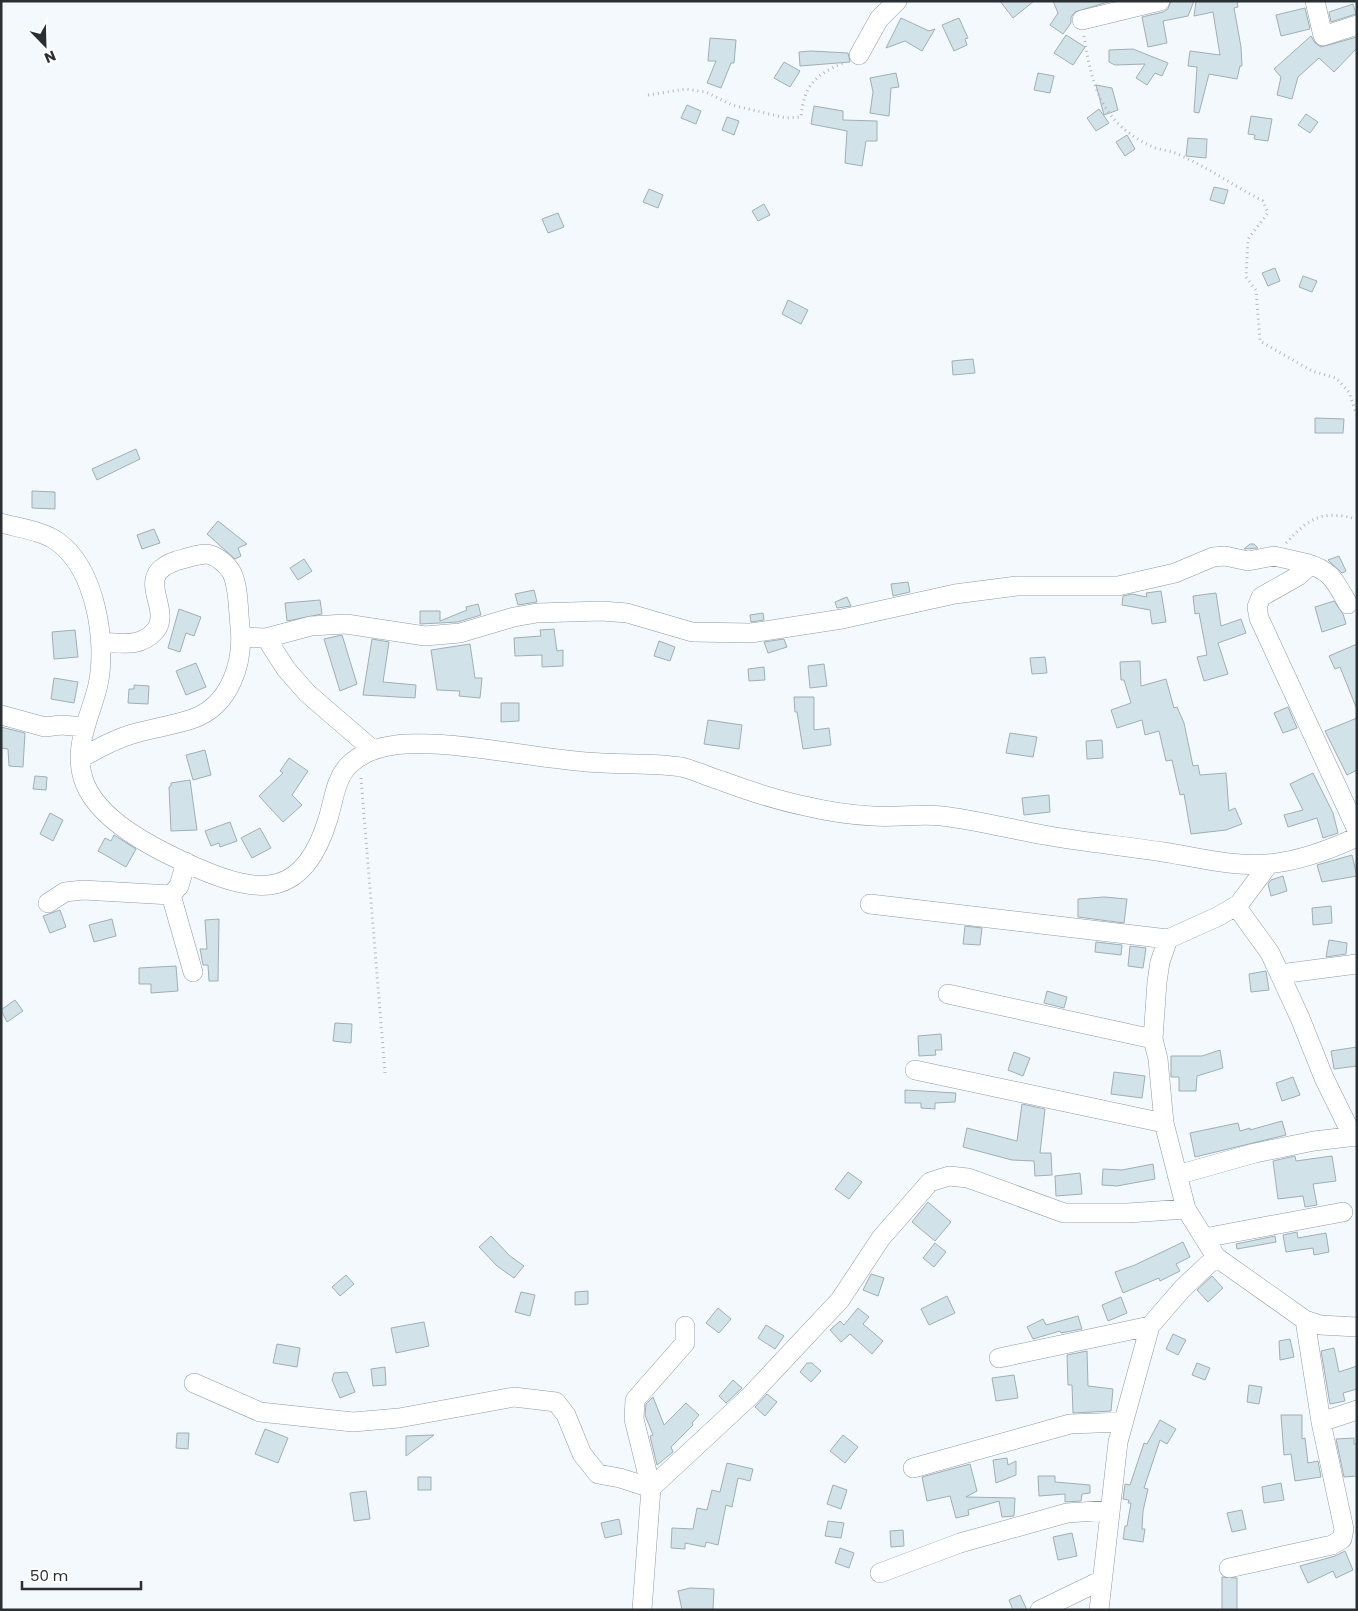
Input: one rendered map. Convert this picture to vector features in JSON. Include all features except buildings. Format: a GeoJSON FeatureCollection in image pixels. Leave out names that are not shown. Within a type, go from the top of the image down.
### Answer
{"type":"FeatureCollection","features":[{"type":"Feature","properties":{"kind":"street"},"geometry":{"type":"LineString","coordinates":[[859,55],[879,19],[897,1]]}},
{"type":"Feature","properties":{"kind":"street"},"geometry":{"type":"LineString","coordinates":[[1082,20],[1160,1]]}},
{"type":"Feature","properties":{"kind":"street"},"geometry":{"type":"LineString","coordinates":[[1315,1],[1322,36],[1357,25]]}},
{"type":"Feature","properties":{"kind":"street"},"geometry":{"type":"LineString","coordinates":[[1,523],[56,540],[76,560],[92,596],[102,642],[97,688],[85,727],[81,758],[83,781],[91,796],[101,808],[127,831],[186,862],[248,886],[261,887],[285,882],[296,875],[316,852],[327,823],[338,781],[346,768],[366,754],[389,746],[447,745],[590,762],[678,767],[770,797],[808,807],[873,816],[938,815],[1048,836],[1244,865],[1289,861],[1357,837]]}},
{"type":"Feature","properties":{"kind":"street"},"geometry":{"type":"LineString","coordinates":[[81,758],[134,733],[193,719],[214,706],[229,688],[238,664],[241,637],[236,590],[232,573],[211,554],[195,555],[165,565],[156,575],[154,590],[160,610],[160,621],[156,630],[148,637],[131,644],[102,642]]}},
{"type":"Feature","properties":{"kind":"street"},"geometry":{"type":"LineString","coordinates":[[241,637],[266,638],[311,626],[346,624],[425,636],[460,633],[514,617],[602,611],[627,613],[692,632],[751,633],[842,619],[955,594],[1017,586],[1118,586],[1175,573],[1214,557],[1225,556],[1248,561],[1274,556],[1304,562],[1321,568],[1337,585],[1348,604]]}},
{"type":"Feature","properties":{"kind":"street"},"geometry":{"type":"LineString","coordinates":[[1304,562],[1305,571],[1261,597],[1257,607],[1259,618],[1357,830]]}},
{"type":"Feature","properties":{"kind":"street"},"geometry":{"type":"LineString","coordinates":[[266,638],[286,669],[366,754]]}},
{"type":"Feature","properties":{"kind":"street"},"geometry":{"type":"LineString","coordinates":[[1,715],[45,727],[60,725],[85,727]]}},
{"type":"Feature","properties":{"kind":"street"},"geometry":{"type":"LineString","coordinates":[[171,895],[179,886],[186,862]]}},
{"type":"Feature","properties":{"kind":"street"},"geometry":{"type":"LineString","coordinates":[[870,904],[1168,940],[1236,906],[1269,864]]}},
{"type":"Feature","properties":{"kind":"street"},"geometry":{"type":"LineString","coordinates":[[48,903],[65,892],[83,890],[171,895]]}},
{"type":"Feature","properties":{"kind":"street"},"geometry":{"type":"LineString","coordinates":[[171,895],[193,972]]}},
{"type":"Feature","properties":{"kind":"street"},"geometry":{"type":"LineString","coordinates":[[1177,1175],[1255,1153],[1355,1135],[1324,1078],[1300,1018],[1270,953],[1236,906]]}},
{"type":"Feature","properties":{"kind":"street"},"geometry":{"type":"LineString","coordinates":[[1168,940],[1160,962],[1153,1040],[1158,1059],[1164,1123],[1186,1209],[1216,1257],[1305,1320],[1320,1324],[1357,1327]]}},
{"type":"Feature","properties":{"kind":"street"},"geometry":{"type":"LineString","coordinates":[[1280,974],[1357,964]]}},
{"type":"Feature","properties":{"kind":"street"},"geometry":{"type":"LineString","coordinates":[[948,994],[1153,1040]]}},
{"type":"Feature","properties":{"kind":"street"},"geometry":{"type":"LineString","coordinates":[[915,1070],[1164,1123]]}},
{"type":"Feature","properties":{"kind":"street"},"geometry":{"type":"LineString","coordinates":[[651,1488],[749,1397],[833,1307],[881,1238],[930,1182],[949,1176],[968,1178],[1064,1213],[1128,1213],[1186,1209]]}},
{"type":"Feature","properties":{"kind":"street"},"geometry":{"type":"LineString","coordinates":[[1204,1238],[1343,1212]]}},
{"type":"Feature","properties":{"kind":"street"},"geometry":{"type":"LineString","coordinates":[[1099,1610],[1118,1442],[1150,1326],[1183,1288],[1216,1257]]}},
{"type":"Feature","properties":{"kind":"street"},"geometry":{"type":"LineString","coordinates":[[1229,1568],[1332,1545],[1342,1539],[1344,1529],[1321,1422],[1305,1320]]}},
{"type":"Feature","properties":{"kind":"street"},"geometry":{"type":"LineString","coordinates":[[642,1610],[651,1488],[634,1419],[635,1400],[685,1343],[684,1326]]}},
{"type":"Feature","properties":{"kind":"street"},"geometry":{"type":"LineString","coordinates":[[998,1358],[1150,1326]]}},
{"type":"Feature","properties":{"kind":"street"},"geometry":{"type":"LineString","coordinates":[[194,1383],[260,1412],[353,1422],[399,1418],[514,1397],[556,1402],[566,1415],[582,1454],[598,1474],[620,1478],[651,1488]]}},
{"type":"Feature","properties":{"kind":"street"},"geometry":{"type":"LineString","coordinates":[[1321,1422],[1357,1410]]}},
{"type":"Feature","properties":{"kind":"street"},"geometry":{"type":"LineString","coordinates":[[913,1468],[1070,1424],[1123,1422]]}},
{"type":"Feature","properties":{"kind":"street"},"geometry":{"type":"LineString","coordinates":[[880,1573],[960,1542],[1066,1513],[1110,1510]]}},
{"type":"Feature","properties":{"kind":"street"},"geometry":{"type":"LineString","coordinates":[[1040,1610],[1102,1580]]}},
{"type":"Feature","properties":{"kind":"path"},"geometry":{"type":"LineString","coordinates":[[1082,20],[1089,70],[1103,107],[1119,124],[1137,138],[1155,148],[1175,153],[1263,201],[1268,213],[1248,239],[1246,277],[1256,290],[1260,341],[1312,372],[1336,378],[1349,392],[1357,416]]}},
{"type":"Feature","properties":{"kind":"path"},"geometry":{"type":"LineString","coordinates":[[648,95],[686,89],[706,92],[732,105],[786,118],[801,117],[802,102],[811,82],[859,55]]}},
{"type":"Feature","properties":{"kind":"path"},"geometry":{"type":"LineString","coordinates":[[1274,556],[1300,528],[1326,513],[1357,519]]}},
{"type":"Feature","properties":{"kind":"path"},"geometry":{"type":"LineString","coordinates":[[366,754],[385,1073]]}}]}
